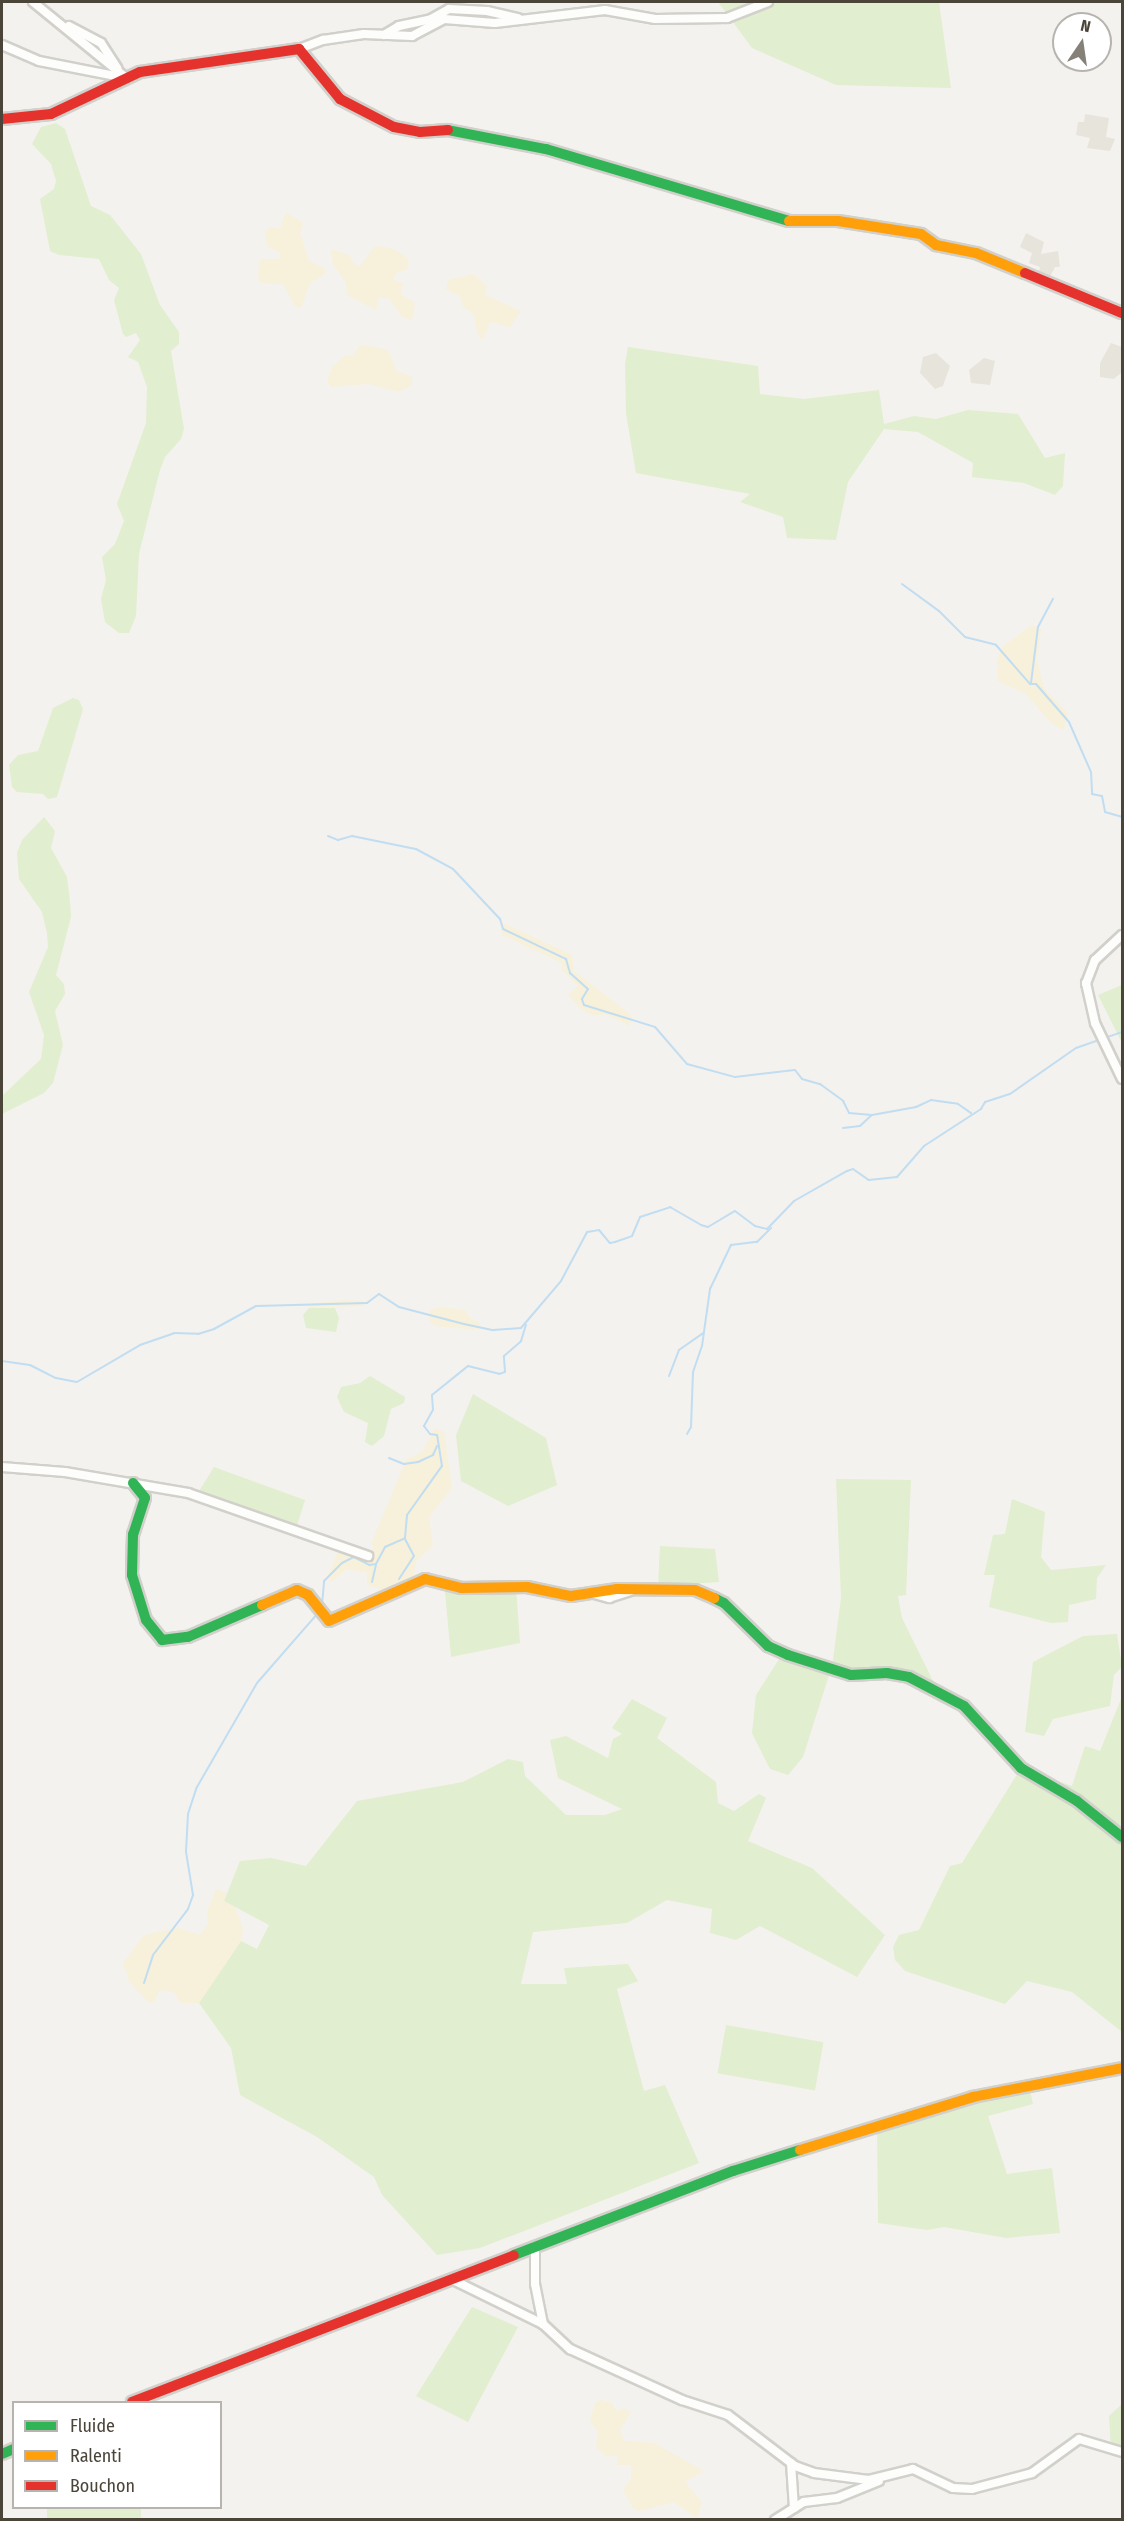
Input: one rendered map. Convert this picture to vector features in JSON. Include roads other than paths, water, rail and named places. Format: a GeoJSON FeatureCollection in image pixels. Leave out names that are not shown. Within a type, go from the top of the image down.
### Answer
{"type":"FeatureCollection","features":[{"type":"Feature","properties":{"kind":"street"},"geometry":{"type":"LineString","coordinates":[[33,2],[123,75]]}},
{"type":"Feature","properties":{"kind":"street"},"geometry":{"type":"LineString","coordinates":[[2,119],[51,114],[123,75],[227,63],[299,49],[323,40],[412,36],[444,19],[486,23],[605,10],[640,18],[727,18],[768,2]]}},
{"type":"Feature","properties":{"kind":"street"},"geometry":{"type":"LineString","coordinates":[[383,36],[399,26],[431,18],[449,9],[487,11],[525,20]]}},
{"type":"Feature","properties":{"kind":"street"},"geometry":{"type":"LineString","coordinates":[[2,45],[39,61],[123,75]]}},
{"type":"Feature","properties":{"kind":"street"},"geometry":{"type":"LineString","coordinates":[[299,49],[340,99],[394,127],[420,132],[449,130],[546,149],[788,221],[838,221],[921,234],[936,245],[976,253],[1122,313]]}},
{"type":"Feature","properties":{"kind":"street"},"geometry":{"type":"LineString","coordinates":[[1122,935],[1095,960],[1086,983],[1095,1023],[1122,1079]]}},
{"type":"Feature","properties":{"kind":"street"},"geometry":{"type":"LineString","coordinates":[[2,1467],[133,1483],[188,1493],[368,1556]]}},
{"type":"Feature","properties":{"kind":"street"},"geometry":{"type":"LineString","coordinates":[[133,1483],[145,1498],[134,1534],[132,1575],[146,1620],[162,1640],[188,1637],[297,1590],[308,1595],[329,1621],[426,1579],[476,1589],[527,1587],[571,1596],[635,1589],[706,1593],[738,1614],[768,1646],[828,1671],[851,1675],[898,1674],[919,1682],[964,1706],[1021,1768],[1077,1801],[1122,1837]]}},
{"type":"Feature","properties":{"kind":"street"},"geometry":{"type":"LineString","coordinates":[[137,2401],[640,2203],[877,2124],[974,2097],[1122,2068]]}},
{"type":"Feature","properties":{"kind":"street"},"geometry":{"type":"LineString","coordinates":[[535,2246],[535,2284],[543,2324]]}},
{"type":"Feature","properties":{"kind":"street"},"geometry":{"type":"LineString","coordinates":[[451,2279],[543,2324],[570,2349],[682,2400],[728,2415],[791,2463],[825,2476],[882,2479]]}},
{"type":"Feature","properties":{"kind":"street"},"geometry":{"type":"LineString","coordinates":[[775,2520],[811,2500],[855,2492],[882,2479],[913,2469],[953,2488],[972,2489],[1032,2473],[1078,2439],[1122,2452]]}},
{"type":"Feature","properties":{"kind":"street"},"geometry":{"type":"LineString","coordinates":[[791,2463],[794,2508]]}},
{"type":"Feature","properties":{"kind":"waterway"},"geometry":{"type":"LineString","coordinates":[[902,584],[939,611],[965,637],[996,645],[1030,684],[1036,684],[1069,722],[1091,772],[1092,794],[1102,796],[1105,812],[1122,817]]}},
{"type":"Feature","properties":{"kind":"waterway"},"geometry":{"type":"LineString","coordinates":[[1031,683],[1038,627],[1053,599]]}},
{"type":"Feature","properties":{"kind":"waterway"},"geometry":{"type":"LineString","coordinates":[[328,836],[338,840],[352,836],[416,849],[453,869],[500,919],[503,929],[566,959],[570,973],[588,989],[582,999],[584,1005],[655,1027],[687,1064],[735,1077],[795,1070],[802,1079],[820,1084],[843,1101],[849,1113],[872,1115]]}},
{"type":"Feature","properties":{"kind":"waterway"},"geometry":{"type":"LineString","coordinates":[[2,1361],[30,1365],[56,1378],[77,1382],[140,1345],[174,1333],[198,1334],[214,1329],[256,1306],[367,1303],[379,1294],[399,1307],[464,1324],[493,1330],[521,1328],[561,1281],[587,1232],[599,1230],[610,1243],[615,1242],[632,1236],[640,1217],[670,1207],[708,1227],[735,1211],[755,1226],[767,1229],[794,1201],[847,1171],[853,1169],[869,1180],[897,1177],[924,1146],[981,1109],[985,1102],[1010,1094],[1076,1048],[1122,1032]]}},
{"type":"Feature","properties":{"kind":"waterway"},"geometry":{"type":"LineString","coordinates":[[843,1128],[860,1126],[872,1115],[916,1107],[931,1100],[958,1104],[971,1113]]}},
{"type":"Feature","properties":{"kind":"waterway"},"geometry":{"type":"LineString","coordinates":[[687,1434],[691,1427],[693,1372],[702,1346],[710,1289],[731,1245],[757,1242],[771,1228]]}},
{"type":"Feature","properties":{"kind":"waterway"},"geometry":{"type":"LineString","coordinates":[[322,1605],[324,1581],[342,1563],[354,1557],[369,1565],[376,1564],[385,1547],[405,1538],[407,1515],[442,1466],[437,1435],[430,1434],[424,1426],[433,1410],[432,1395],[468,1366],[499,1374],[505,1372],[504,1356],[521,1341],[526,1325]]}},
{"type":"Feature","properties":{"kind":"waterway"},"geometry":{"type":"LineString","coordinates":[[669,1376],[679,1350],[703,1333]]}},
{"type":"Feature","properties":{"kind":"waterway"},"geometry":{"type":"LineString","coordinates":[[389,1458],[404,1464],[418,1462],[433,1455],[437,1446]]}},
{"type":"Feature","properties":{"kind":"waterway"},"geometry":{"type":"LineString","coordinates":[[399,1579],[414,1556],[405,1539]]}},
{"type":"Feature","properties":{"kind":"waterway"},"geometry":{"type":"LineString","coordinates":[[372,1582],[376,1565]]}},
{"type":"Feature","properties":{"kind":"waterway"},"geometry":{"type":"LineString","coordinates":[[144,1983],[153,1955],[188,1909],[193,1895],[186,1852],[188,1814],[197,1787],[257,1683],[318,1613]]}}]}
